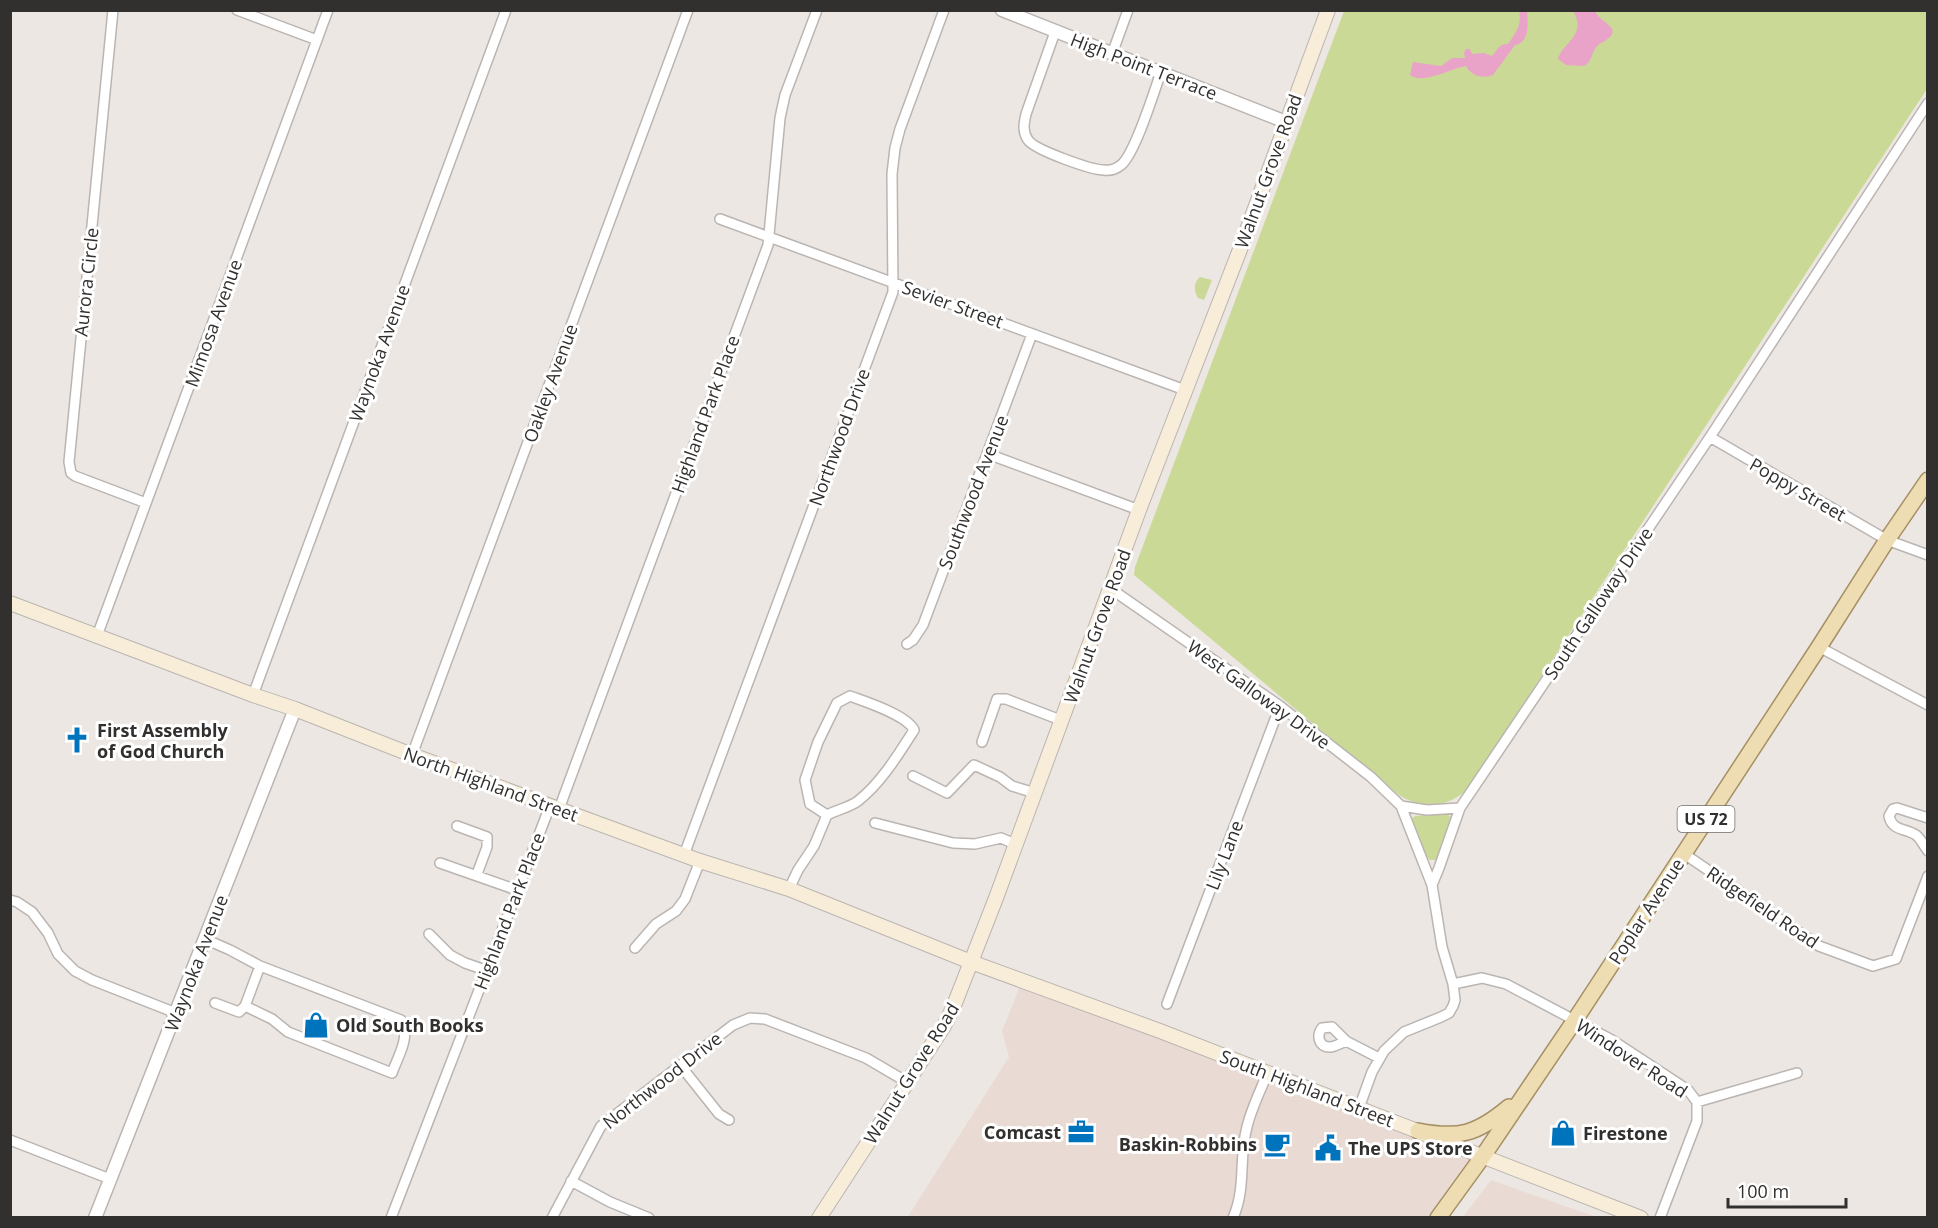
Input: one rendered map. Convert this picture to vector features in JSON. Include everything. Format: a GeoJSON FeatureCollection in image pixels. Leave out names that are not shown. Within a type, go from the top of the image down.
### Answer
{"type":"FeatureCollection","features":[{"type":"Feature","properties":{"kind":"main road","name":"Walnut Grove Road"},"geometry":{"type":"LineString","coordinates":[[819,1218],[950,1015],[1063,721],[1139,510],[1328,10]]}},
{"type":"Feature","properties":{"kind":"main road","name":"Poplar Avenue"},"geometry":{"type":"LineString","coordinates":[[1438,1218],[1575,1020],[1928,480]]}},
{"type":"Feature","properties":{"kind":"main road","name":"North Highland Street"},"geometry":{"type":"LineString","coordinates":[[10,603],[700,861],[789,889],[971,962]]}},
{"type":"Feature","properties":{"kind":"main road","name":"South Highland Street"},"geometry":{"type":"LineString","coordinates":[[971,962],[1160,1031],[1641,1218]]}},
{"type":"Feature","properties":{"kind":"main road"},"geometry":{"type":"LineString","coordinates":[[1418,1131],[1452,1134],[1479,1129],[1497,1118],[1523,1096]]}},
{"type":"Feature","properties":{"kind":"street","name":"Aurora Circle"},"geometry":{"type":"LineString","coordinates":[[113,10],[69,462],[71,473],[75,476],[146,503]]}},
{"type":"Feature","properties":{"kind":"street"},"geometry":{"type":"LineString","coordinates":[[237,10],[317,40]]}},
{"type":"Feature","properties":{"kind":"street","name":"Mimosa Avenue"},"geometry":{"type":"LineString","coordinates":[[98,636],[328,10]]}},
{"type":"Feature","properties":{"kind":"street","name":"Waynoka Avenue"},"geometry":{"type":"LineString","coordinates":[[253,695],[506,10]]}},
{"type":"Feature","properties":{"kind":"street","name":"Oakley Avenue"},"geometry":{"type":"LineString","coordinates":[[412,755],[688,10]]}},
{"type":"Feature","properties":{"kind":"street","name":"Highland Park Place"},"geometry":{"type":"LineString","coordinates":[[391,1218],[485,970],[554,807],[749,297],[769,237],[780,118],[785,95],[817,10]]}},
{"type":"Feature","properties":{"kind":"street","name":"Northwood Drive"},"geometry":{"type":"LineString","coordinates":[[684,855],[890,300],[894,282],[891,188],[895,148],[944,10]]}},
{"type":"Feature","properties":{"kind":"street","name":"High Point Terrace"},"geometry":{"type":"LineString","coordinates":[[1002,10],[1286,122]]}},
{"type":"Feature","properties":{"kind":"street"},"geometry":{"type":"LineString","coordinates":[[1112,54],[1128,10]]}},
{"type":"Feature","properties":{"kind":"street"},"geometry":{"type":"LineString","coordinates":[[1056,32],[1023,127],[1031,144],[1040,149],[1096,169],[1114,170],[1130,156],[1161,72]]}},
{"type":"Feature","properties":{"kind":"street","name":"South Galloway Drive"},"geometry":{"type":"LineString","coordinates":[[1432,885],[1460,808],[1710,437],[1928,103]]}},
{"type":"Feature","properties":{"kind":"street","name":"Sevier Street"},"geometry":{"type":"LineString","coordinates":[[720,219],[1185,390]]}},
{"type":"Feature","properties":{"kind":"street","name":"Southwood Avenue"},"geometry":{"type":"LineString","coordinates":[[907,644],[913,640],[923,625],[1032,334]]}},
{"type":"Feature","properties":{"kind":"street","name":"Poppy Street"},"geometry":{"type":"LineString","coordinates":[[1710,437],[1887,540],[1928,555]]}},
{"type":"Feature","properties":{"kind":"street"},"geometry":{"type":"LineString","coordinates":[[988,454],[1139,510]]}},
{"type":"Feature","properties":{"kind":"street","name":"West Galloway Drive"},"geometry":{"type":"LineString","coordinates":[[1111,589],[1280,706],[1371,777],[1401,806],[1432,885]]}},
{"type":"Feature","properties":{"kind":"street"},"geometry":{"type":"LineString","coordinates":[[1819,647],[1928,705]]}},
{"type":"Feature","properties":{"kind":"street"},"geometry":{"type":"LineString","coordinates":[[789,889],[814,846],[827,814],[856,802],[870,790],[910,737],[914,730],[911,724],[850,696],[837,703],[818,742],[805,780],[810,804],[827,814]]}},
{"type":"Feature","properties":{"kind":"street"},"geometry":{"type":"LineString","coordinates":[[982,742],[997,699],[1006,699],[1063,721]]}},
{"type":"Feature","properties":{"kind":"street","name":"Lily Lane"},"geometry":{"type":"LineString","coordinates":[[1167,1004],[1280,706]]}},
{"type":"Feature","properties":{"kind":"street","name":"Waynoka Avenue"},"geometry":{"type":"LineString","coordinates":[[95,1218],[295,709]]}},
{"type":"Feature","properties":{"kind":"street"},"geometry":{"type":"LineString","coordinates":[[913,776],[947,793],[974,765],[1000,777],[1012,786],[1035,793]]}},
{"type":"Feature","properties":{"kind":"street"},"geometry":{"type":"LineString","coordinates":[[1401,806],[1427,810],[1460,808]]}},
{"type":"Feature","properties":{"kind":"street"},"geometry":{"type":"LineString","coordinates":[[1928,818],[1897,808],[1893,809],[1889,816],[1891,824],[1918,837],[1928,851]]}},
{"type":"Feature","properties":{"kind":"street"},"geometry":{"type":"LineString","coordinates":[[875,823],[953,843],[975,844],[1001,838],[1015,844]]}},
{"type":"Feature","properties":{"kind":"street"},"geometry":{"type":"LineString","coordinates":[[457,826],[487,837],[487,847],[477,874]]}},
{"type":"Feature","properties":{"kind":"street","name":"Ridgefield Road"},"geometry":{"type":"LineString","coordinates":[[1683,853],[1819,946],[1873,966],[1896,959],[1928,876]]}},
{"type":"Feature","properties":{"kind":"street"},"geometry":{"type":"LineString","coordinates":[[635,948],[656,924],[676,911],[685,899],[700,861]]}},
{"type":"Feature","properties":{"kind":"street"},"geometry":{"type":"LineString","coordinates":[[440,863],[518,890]]}},
{"type":"Feature","properties":{"kind":"street"},"geometry":{"type":"LineString","coordinates":[[1359,1108],[1384,1051],[1404,1032],[1449,1012],[1455,1000],[1453,984],[1442,947],[1432,885]]}},
{"type":"Feature","properties":{"kind":"street"},"geometry":{"type":"LineString","coordinates":[[10,900],[32,912],[48,933],[58,954],[75,971],[176,1013]]}},
{"type":"Feature","properties":{"kind":"street"},"geometry":{"type":"LineString","coordinates":[[429,934],[450,955],[485,970]]}},
{"type":"Feature","properties":{"kind":"street"},"geometry":{"type":"LineString","coordinates":[[205,939],[260,966],[401,1020],[405,1029],[405,1038],[392,1073],[288,1032],[272,1019],[245,1006]]}},
{"type":"Feature","properties":{"kind":"street"},"geometry":{"type":"LineString","coordinates":[[215,1003],[239,1012],[245,1006],[260,966]]}},
{"type":"Feature","properties":{"kind":"street","name":"Windover Road"},"geometry":{"type":"LineString","coordinates":[[1453,984],[1475,978],[1492,979],[1513,987],[1612,1040],[1688,1090],[1697,1102],[1697,1121],[1660,1218]]}},
{"type":"Feature","properties":{"kind":"street","name":"Northwood Drive"},"geometry":{"type":"LineString","coordinates":[[552,1218],[601,1126],[733,1025],[750,1018],[765,1019],[866,1058],[908,1082]]}},
{"type":"Feature","properties":{"kind":"street"},"geometry":{"type":"LineString","coordinates":[[1346,1041],[1379,1058]]}},
{"type":"Feature","properties":{"kind":"street"},"geometry":{"type":"LineString","coordinates":[[680,1065],[719,1114],[729,1120]]}},
{"type":"Feature","properties":{"kind":"street"},"geometry":{"type":"LineString","coordinates":[[1697,1102],[1797,1073]]}},
{"type":"Feature","properties":{"kind":"street"},"geometry":{"type":"LineString","coordinates":[[1233,1218],[1242,1189],[1246,1131],[1267,1074]]}},
{"type":"Feature","properties":{"kind":"street"},"geometry":{"type":"LineString","coordinates":[[10,1140],[110,1179]]}},
{"type":"Feature","properties":{"kind":"street"},"geometry":{"type":"LineString","coordinates":[[571,1181],[610,1202],[648,1218]]}},
{"type":"Feature","properties":{"kind":"shaded area"},"geometry":{"type":"Polygon","coordinates":[[[1519,11],[1527,11],[1526,36],[1515,45],[1493,75],[1478,76],[1466,66],[1430,77],[1416,78],[1410,75],[1413,62],[1441,66],[1452,58],[1465,58],[1466,49],[1470,49],[1472,54],[1484,53],[1492,56],[1500,46],[1508,44],[1514,36],[1519,24],[1519,11]]]}},
{"type":"Feature","properties":{"kind":"shaded area"},"geometry":{"type":"Polygon","coordinates":[[[1573,11],[1595,11],[1613,32],[1597,46],[1589,62],[1584,66],[1566,65],[1558,59],[1576,33],[1578,26],[1573,11]]]}},
{"type":"Feature","properties":{"kind":"shaded area"},"geometry":{"type":"Polygon","coordinates":[[[1022,981],[1483,1156],[1438,1217],[907,1218],[1009,1057],[1002,1031],[1022,981]]]}},
{"type":"Feature","properties":{"kind":"shaded area"},"geometry":{"type":"Polygon","coordinates":[[[1491,1180],[1596,1217],[1463,1217],[1491,1180]]]}},
{"type":"Feature","properties":{"kind":"green space"},"geometry":{"type":"Polygon","coordinates":[[[1344,11],[1927,11],[1927,89],[1466,791],[1450,801],[1434,805],[1417,803],[1399,795],[1134,575],[1135,567],[1344,11]]]}},
{"type":"Feature","properties":{"kind":"green space"},"geometry":{"type":"Polygon","coordinates":[[[1200,277],[1212,280],[1204,300],[1198,298],[1195,290],[1195,284],[1200,277]]]}},
{"type":"Feature","properties":{"kind":"green space"},"geometry":{"type":"Polygon","coordinates":[[[1445,813],[1452,820],[1439,857],[1436,860],[1430,860],[1411,819],[1415,816],[1445,813]]]}},
{"type":"Feature","properties":{"kind":"place","name":"First Assembly of God Church"},"geometry":{"type":"Point","coordinates":[77,740]}},
{"type":"Feature","properties":{"kind":"place","name":"Old South Books"},"geometry":{"type":"Point","coordinates":[316,1025]}},
{"type":"Feature","properties":{"kind":"place","name":"Comcast"},"geometry":{"type":"Point","coordinates":[1081,1132]}},
{"type":"Feature","properties":{"kind":"place","name":"Firestone"},"geometry":{"type":"Point","coordinates":[1563,1133]}},
{"type":"Feature","properties":{"kind":"place","name":"Baskin-Robbins"},"geometry":{"type":"Point","coordinates":[1277,1144]}},
{"type":"Feature","properties":{"kind":"place","name":"The UPS Store"},"geometry":{"type":"Point","coordinates":[1328,1148]}}]}
